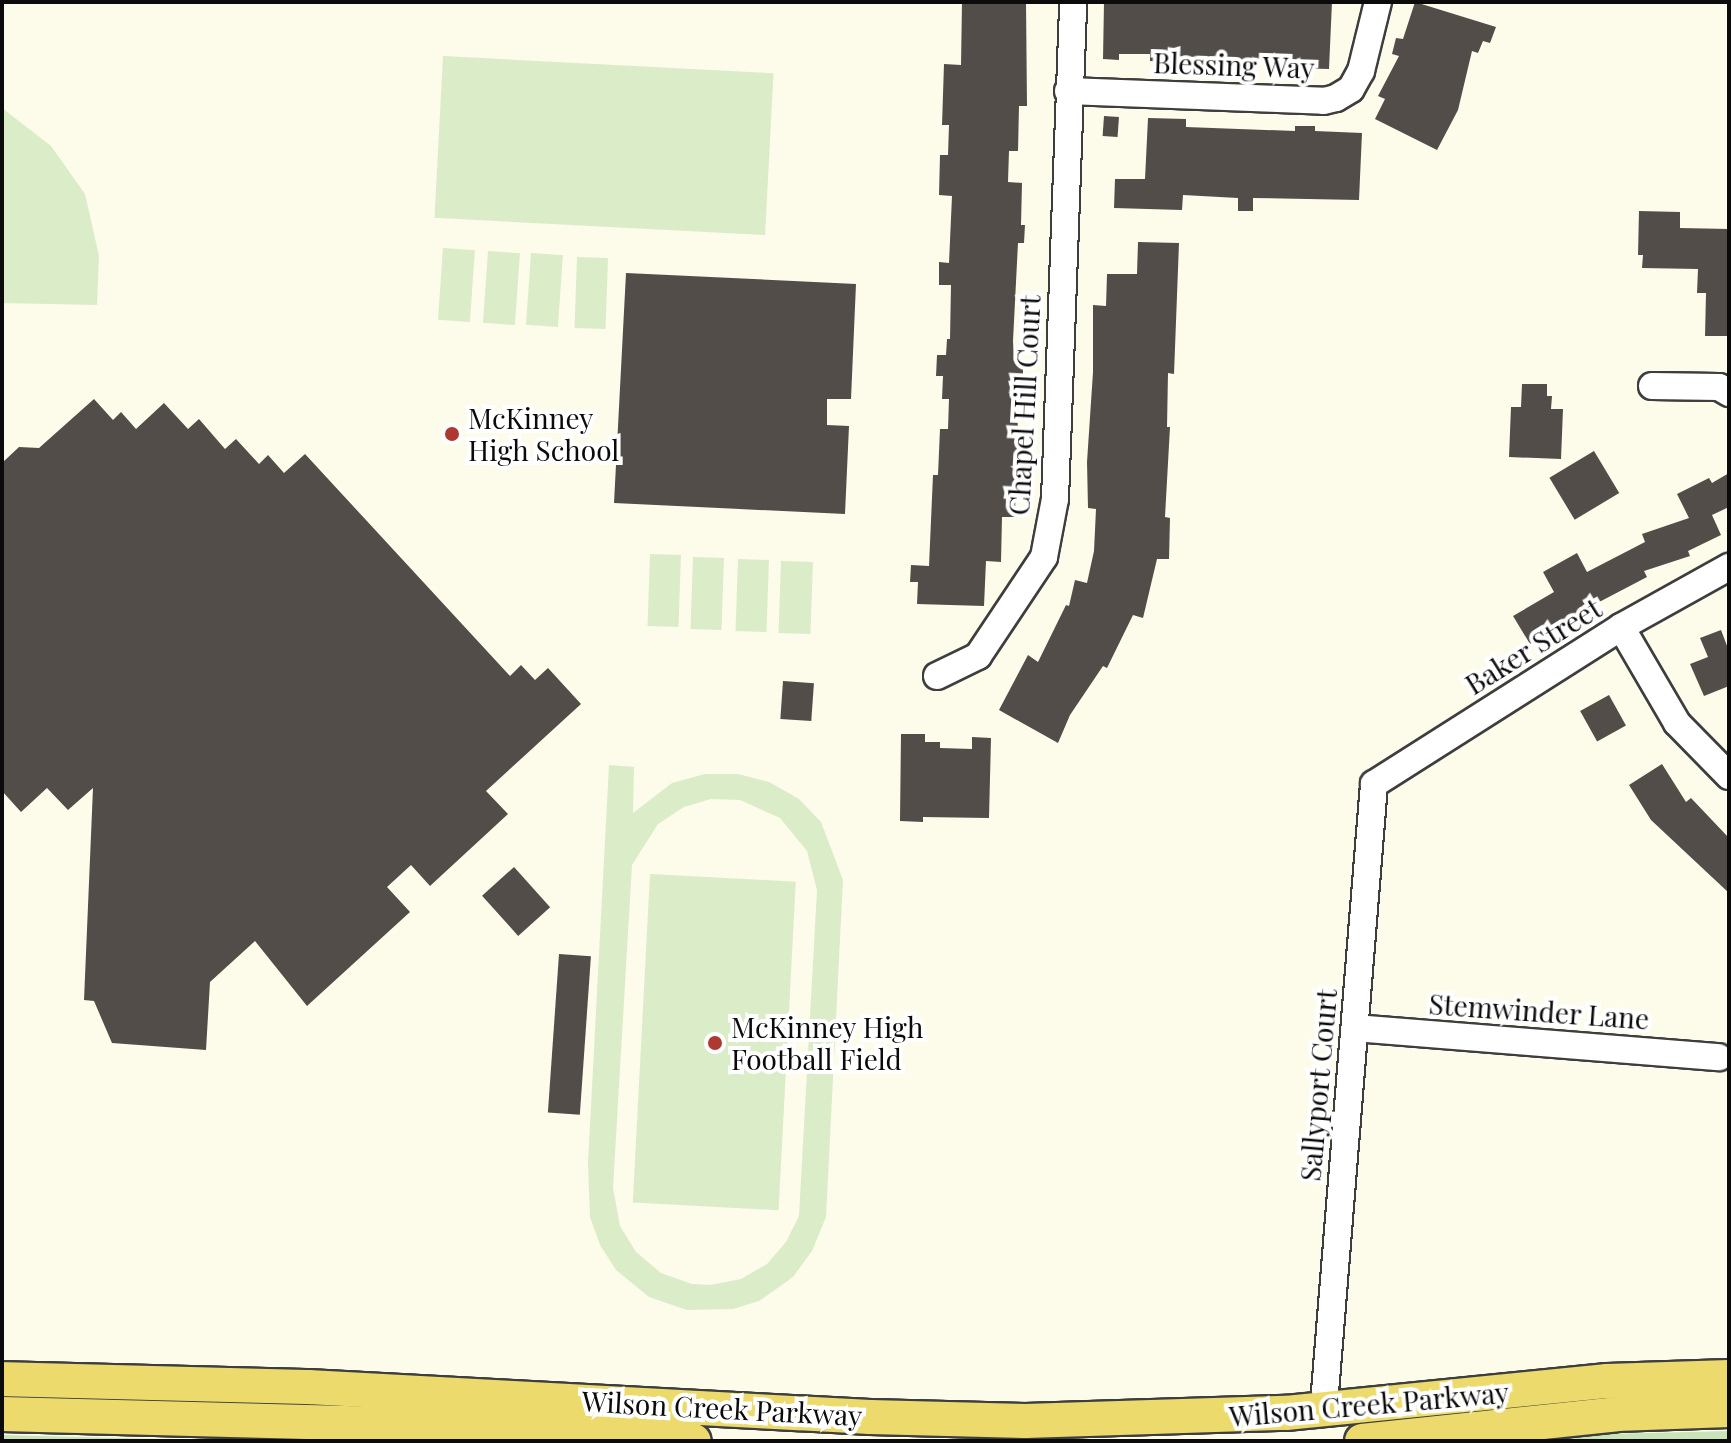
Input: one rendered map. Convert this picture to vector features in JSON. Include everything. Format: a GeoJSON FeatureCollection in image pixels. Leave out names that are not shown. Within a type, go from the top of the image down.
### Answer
{"type":"FeatureCollection","features":[{"type":"Feature","properties":{"kind":"main road","name":"Wilson Creek Parkway"},"geometry":{"type":"LineString","coordinates":[[2,1379],[308,1387],[870,1417],[1012,1421],[1216,1417],[1387,1404],[1607,1381],[1729,1377]]}},
{"type":"Feature","properties":{"kind":"main road"},"geometry":{"type":"LineString","coordinates":[[1376,1440],[1387,1404]]}},
{"type":"Feature","properties":{"kind":"main road","name":"Wilson Creek Parkway"},"geometry":{"type":"LineString","coordinates":[[1376,1440],[1617,1414],[1729,1410]]}},
{"type":"Feature","properties":{"kind":"main road","name":"Wilson Creek Parkway"},"geometry":{"type":"LineString","coordinates":[[2,1414],[423,1425],[694,1441]]}},
{"type":"Feature","properties":{"kind":"street","name":"Chapel Hill Court"},"geometry":{"type":"LineString","coordinates":[[937,676],[978,656],[1044,557],[1055,499],[1073,2]]}},
{"type":"Feature","properties":{"kind":"street","name":"Blessing Way"},"geometry":{"type":"LineString","coordinates":[[1068,91],[1324,101],[1336,98],[1351,89],[1361,71],[1378,2]]}},
{"type":"Feature","properties":{"kind":"street"},"geometry":{"type":"LineString","coordinates":[[1652,386],[1719,387],[1729,393]]}},
{"type":"Feature","properties":{"kind":"street","name":"Baker Street"},"geometry":{"type":"LineString","coordinates":[[1374,784],[1621,627],[1729,567]]}},
{"type":"Feature","properties":{"kind":"street"},"geometry":{"type":"LineString","coordinates":[[1621,627],[1677,723],[1729,776]]}},
{"type":"Feature","properties":{"kind":"street","name":"Sallyport Court"},"geometry":{"type":"LineString","coordinates":[[1325,1392],[1374,784]]}},
{"type":"Feature","properties":{"kind":"street","name":"Stemwinder Lane"},"geometry":{"type":"LineString","coordinates":[[1355,1028],[1719,1057]]}},
{"type":"Feature","properties":{"kind":"green space"},"geometry":{"type":"Polygon","coordinates":[[[443,56],[774,73],[765,235],[435,218],[443,56]]]}},
{"type":"Feature","properties":{"kind":"green space"},"geometry":{"type":"Polygon","coordinates":[[[2,108],[51,146],[85,194],[99,256],[97,305],[2,303],[2,108]]]}},
{"type":"Feature","properties":{"kind":"green space"},"geometry":{"type":"Polygon","coordinates":[[[443,248],[475,250],[470,322],[438,320],[443,248]]]}},
{"type":"Feature","properties":{"kind":"green space"},"geometry":{"type":"Polygon","coordinates":[[[488,251],[520,253],[515,325],[483,323],[488,251]]]}},
{"type":"Feature","properties":{"kind":"green space"},"geometry":{"type":"Polygon","coordinates":[[[531,253],[563,255],[558,327],[526,325],[531,253]]]}},
{"type":"Feature","properties":{"kind":"green space"},"geometry":{"type":"Polygon","coordinates":[[[577,257],[608,258],[606,329],[575,328],[577,257]]]}},
{"type":"Feature","properties":{"kind":"green space"},"geometry":{"type":"Polygon","coordinates":[[[650,554],[681,555],[678,627],[647,626],[650,554]]]}},
{"type":"Feature","properties":{"kind":"green space"},"geometry":{"type":"Polygon","coordinates":[[[693,557],[724,558],[721,630],[690,629],[693,557]]]}},
{"type":"Feature","properties":{"kind":"green space"},"geometry":{"type":"Polygon","coordinates":[[[738,559],[769,560],[766,632],[735,631],[738,559]]]}},
{"type":"Feature","properties":{"kind":"green space"},"geometry":{"type":"Polygon","coordinates":[[[781,561],[813,562],[810,634],[778,633],[781,561]]]}},
{"type":"Feature","properties":{"kind":"green space"},"geometry":{"type":"Polygon","coordinates":[[[609,765],[634,767],[633,813],[672,783],[705,774],[738,774],[769,782],[799,799],[821,822],[843,880],[826,1217],[812,1251],[793,1277],[759,1301],[733,1309],[687,1310],[649,1297],[616,1270],[600,1245],[590,1217],[588,1163],[609,765]],[[711,799],[684,807],[658,824],[632,865],[613,1188],[620,1226],[636,1252],[661,1273],[692,1284],[710,1285],[741,1279],[767,1264],[786,1242],[799,1216],[817,890],[807,851],[780,818],[740,800],[711,799]]]}},
{"type":"Feature","properties":{"kind":"green space","name":"McKinney High Football Field"},"geometry":{"type":"Polygon","coordinates":[[[650,874],[796,882],[779,1210],[633,1203],[650,874]]]}},
{"type":"Feature","properties":{"kind":"green space"},"geometry":{"type":"Polygon","coordinates":[[[1729,1431],[1729,1441],[1545,1441],[1608,1434],[1729,1431]]]}},
{"type":"Feature","properties":{"kind":"green space"},"geometry":{"type":"Polygon","coordinates":[[[2,1435],[239,1441],[2,1441],[2,1435]]]}},
{"type":"Feature","properties":{"kind":"building"},"geometry":{"type":"Polygon","coordinates":[[[962,2],[1026,2],[1027,106],[1019,106],[1018,151],[1009,151],[1008,182],[1022,183],[1021,225],[1025,225],[1024,243],[1018,243],[1013,341],[1014,361],[1023,361],[1023,379],[1019,379],[1017,451],[1021,452],[1020,472],[1016,471],[1015,517],[1002,517],[1001,562],[986,561],[984,606],[917,604],[918,582],[910,582],[911,565],[929,566],[933,475],[938,475],[940,429],[948,429],[949,399],[942,399],[943,376],[936,376],[937,355],[946,355],[947,339],[950,339],[951,285],[939,285],[939,262],[949,263],[952,196],[939,195],[940,155],[948,155],[949,125],[942,125],[944,64],[961,65],[962,2]]]}},
{"type":"Feature","properties":{"kind":"building"},"geometry":{"type":"Polygon","coordinates":[[[1104,2],[1332,2],[1329,69],[1291,68],[1291,62],[1235,61],[1234,73],[1210,73],[1210,63],[1196,63],[1196,57],[1166,56],[1166,62],[1150,61],[1150,54],[1119,54],[1119,60],[1103,59],[1104,2]]]}},
{"type":"Feature","properties":{"kind":"building"},"geometry":{"type":"Polygon","coordinates":[[[1415,2],[1496,27],[1490,43],[1483,41],[1478,53],[1472,51],[1458,110],[1437,150],[1375,119],[1385,99],[1378,96],[1399,56],[1392,54],[1396,38],[1403,39],[1415,2]]]}},
{"type":"Feature","properties":{"kind":"building"},"geometry":{"type":"Polygon","coordinates":[[[1104,116],[1119,117],[1118,137],[1103,136],[1104,116]]]}},
{"type":"Feature","properties":{"kind":"building"},"geometry":{"type":"Polygon","coordinates":[[[1148,118],[1186,119],[1186,127],[1295,131],[1295,126],[1315,126],[1315,131],[1362,133],[1359,200],[1253,198],[1253,211],[1238,211],[1238,198],[1183,195],[1182,210],[1114,208],[1115,179],[1145,179],[1148,118]]]}},
{"type":"Feature","properties":{"kind":"building"},"geometry":{"type":"Polygon","coordinates":[[[1639,211],[1680,212],[1680,228],[1729,229],[1729,336],[1705,336],[1706,293],[1697,293],[1698,269],[1642,268],[1643,255],[1638,255],[1639,211]]]}},
{"type":"Feature","properties":{"kind":"building"},"geometry":{"type":"Polygon","coordinates":[[[1138,242],[1179,243],[1174,374],[1168,373],[1167,427],[1170,427],[1165,517],[1170,518],[1169,559],[1157,559],[1143,618],[1133,615],[1107,668],[1103,666],[1070,715],[1058,743],[999,710],[1028,655],[1038,662],[1066,605],[1069,606],[1075,580],[1087,583],[1094,551],[1096,509],[1088,508],[1087,462],[1093,372],[1093,305],[1106,306],[1107,274],[1137,274],[1138,242]]]}},
{"type":"Feature","properties":{"kind":"building"},"geometry":{"type":"Polygon","coordinates":[[[626,273],[856,284],[851,399],[827,399],[827,425],[849,426],[845,514],[614,503],[626,273]]]}},
{"type":"Feature","properties":{"kind":"building"},"geometry":{"type":"Polygon","coordinates":[[[1522,384],[1547,384],[1547,396],[1552,396],[1551,409],[1563,409],[1561,459],[1509,457],[1511,407],[1521,407],[1522,384]]]}},
{"type":"Feature","properties":{"kind":"building"},"geometry":{"type":"Polygon","coordinates":[[[94,399],[113,420],[121,412],[136,429],[164,403],[188,429],[199,419],[225,449],[236,439],[259,464],[268,455],[284,473],[305,454],[510,676],[521,665],[535,680],[548,668],[581,704],[486,791],[508,814],[430,886],[411,865],[387,887],[410,912],[307,1006],[255,941],[210,982],[206,1050],[112,1043],[94,1001],[84,1000],[93,788],[68,810],[47,788],[21,812],[2,791],[2,463],[19,447],[39,448],[94,399]]]}},
{"type":"Feature","properties":{"kind":"building"},"geometry":{"type":"Polygon","coordinates":[[[1594,451],[1619,493],[1575,520],[1549,478],[1594,451]]]}},
{"type":"Feature","properties":{"kind":"building"},"geometry":{"type":"Polygon","coordinates":[[[1729,473],[1729,507],[1712,515],[1721,535],[1688,551],[1690,556],[1644,571],[1647,577],[1561,622],[1563,626],[1530,644],[1513,616],[1554,592],[1543,572],[1577,553],[1587,572],[1645,542],[1642,534],[1689,518],[1677,494],[1709,478],[1712,483],[1729,473]]]}},
{"type":"Feature","properties":{"kind":"building"},"geometry":{"type":"Polygon","coordinates":[[[1721,630],[1729,651],[1729,686],[1704,696],[1690,664],[1708,657],[1700,638],[1721,630]]]}},
{"type":"Feature","properties":{"kind":"building"},"geometry":{"type":"Polygon","coordinates":[[[783,681],[814,683],[811,721],[780,719],[783,681]]]}},
{"type":"Feature","properties":{"kind":"building"},"geometry":{"type":"Polygon","coordinates":[[[1609,695],[1626,726],[1597,742],[1580,711],[1609,695]]]}},
{"type":"Feature","properties":{"kind":"building"},"geometry":{"type":"Polygon","coordinates":[[[901,734],[925,734],[925,742],[940,742],[940,748],[972,749],[972,737],[991,738],[989,818],[923,817],[923,822],[900,821],[901,734]]]}},
{"type":"Feature","properties":{"kind":"building"},"geometry":{"type":"Polygon","coordinates":[[[1662,764],[1686,802],[1691,798],[1729,838],[1729,893],[1651,820],[1629,785],[1662,764]]]}},
{"type":"Feature","properties":{"kind":"building"},"geometry":{"type":"Polygon","coordinates":[[[514,867],[550,907],[518,936],[482,896],[514,867]]]}},
{"type":"Feature","properties":{"kind":"building"},"geometry":{"type":"Polygon","coordinates":[[[559,954],[591,956],[580,1115],[548,1113],[559,954]]]}},
{"type":"Feature","properties":{"kind":"place","name":"McKinney High School"},"geometry":{"type":"Point","coordinates":[452,434]}},
{"type":"Feature","properties":{"kind":"place","name":"McKinney High Football Field"},"geometry":{"type":"Point","coordinates":[715,1043]}}]}
